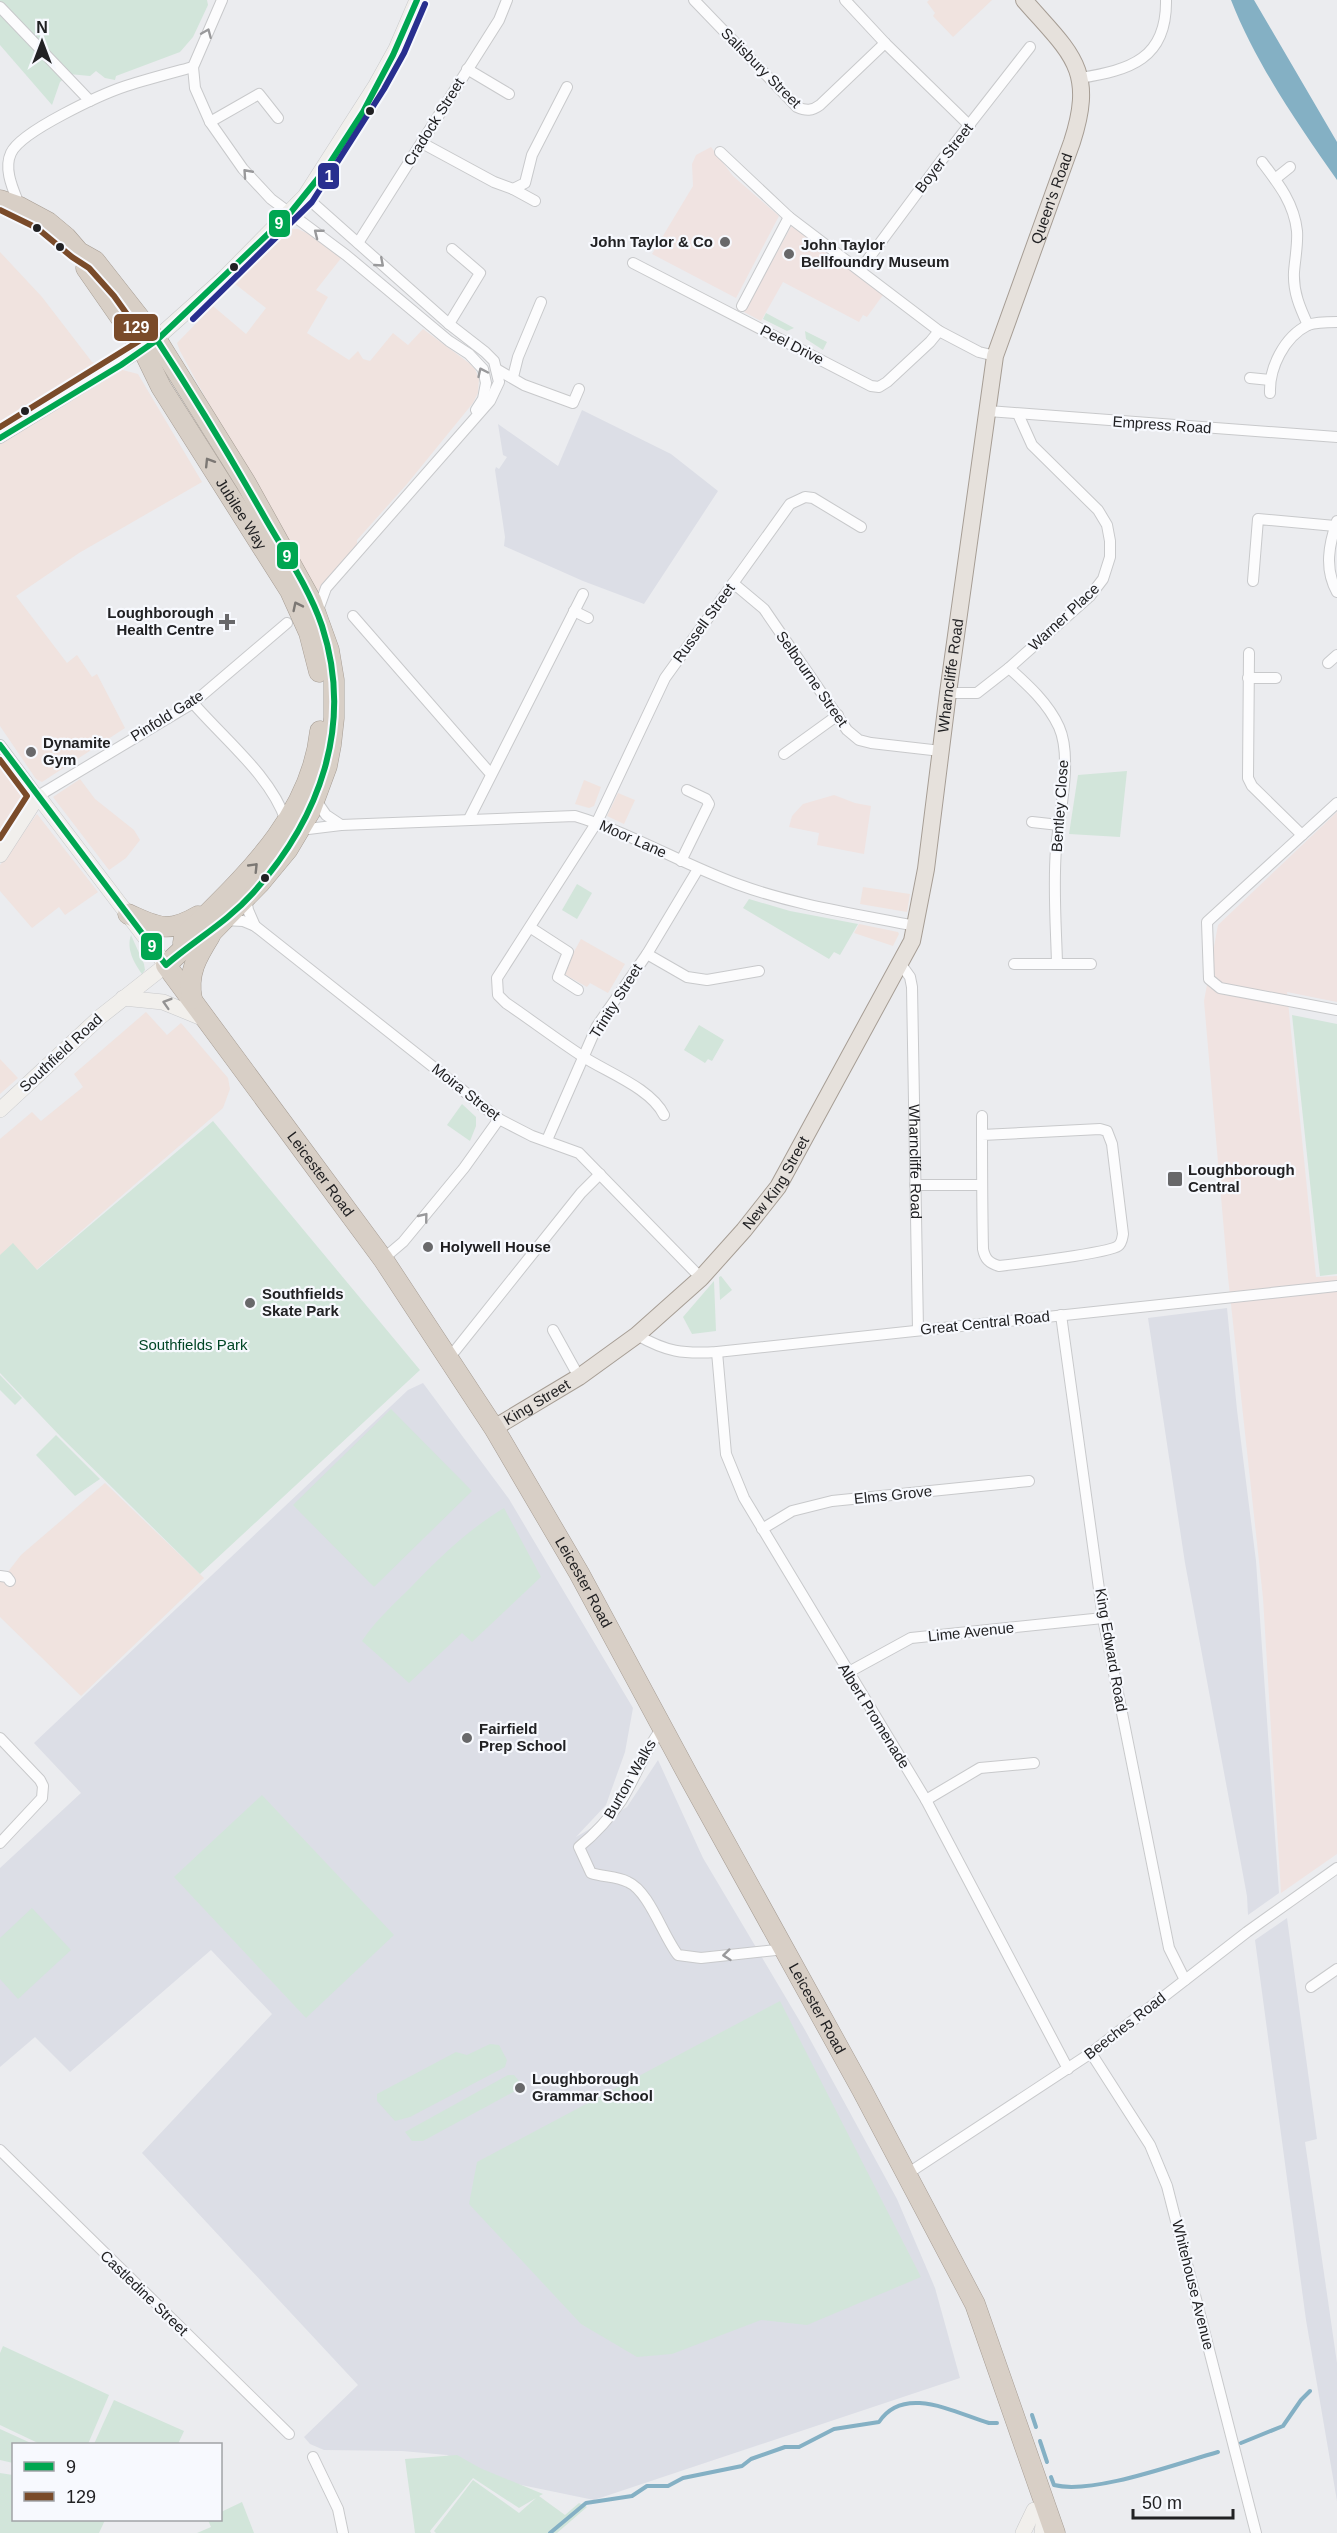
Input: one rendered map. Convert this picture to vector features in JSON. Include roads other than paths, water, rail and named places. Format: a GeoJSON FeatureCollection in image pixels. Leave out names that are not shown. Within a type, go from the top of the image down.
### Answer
{"type":"FeatureCollection","features":[{"type":"Feature","properties":{"kind":"highway"},"geometry":{"type":"LineString","coordinates":[[0,200],[20,207],[48,222],[66,237],[79,252],[85,267],[150,345]]}},
{"type":"Feature","properties":{"kind":"highway","name":"Jubilee Way"},"geometry":{"type":"LineString","coordinates":[[150,345],[246,483],[317,614],[329,650],[334,680],[334,718],[327,766],[315,799],[289,819]]}},
{"type":"Feature","properties":{"kind":"highway","name":"Jubilee Way"},"geometry":{"type":"LineString","coordinates":[[150,345],[161,387],[290,591],[318,659],[322,709],[318,743],[309,780],[289,819]]}},
{"type":"Feature","properties":{"kind":"highway"},"geometry":{"type":"LineString","coordinates":[[166,965],[217,919],[246,898],[288,849],[289,819]]}},
{"type":"Feature","properties":{"kind":"highway"},"geometry":{"type":"LineString","coordinates":[[192,999],[191,973],[217,919],[289,819]]}},
{"type":"Feature","properties":{"kind":"highway"},"geometry":{"type":"LineString","coordinates":[[128,914],[155,925],[172,927],[217,919]]}},
{"type":"Feature","properties":{"kind":"highway","name":"Leicester Road"},"geometry":{"type":"LineString","coordinates":[[166,965],[383,1259],[450,1357],[579,1573],[907,2174],[975,2304],[1018,2432],[1040,2507],[1055,2533]]}},
{"type":"Feature","properties":{"kind":"highway","name":"Leicester Road"},"geometry":{"type":"LineString","coordinates":[[1040,2507],[1041,2533]]}},
{"type":"Feature","properties":{"kind":"main road"},"geometry":{"type":"LineString","coordinates":[[150,345],[291,212],[305,196],[376,86],[396,50],[417,0]]}},
{"type":"Feature","properties":{"kind":"main road","name":"Queen's Road"},"geometry":{"type":"LineString","coordinates":[[988,411],[995,356],[1080,117],[1083,96],[1080,78],[1066,50],[1024,0]]}},
{"type":"Feature","properties":{"kind":"main road","name":"Wharncliffe Road"},"geometry":{"type":"LineString","coordinates":[[914,933],[988,411]]}},
{"type":"Feature","properties":{"kind":"main road"},"geometry":{"type":"LineString","coordinates":[[0,855],[38,796]]}},
{"type":"Feature","properties":{"kind":"main road","name":"Leicester Road"},"geometry":{"type":"LineString","coordinates":[[38,796],[166,965]]}},
{"type":"Feature","properties":{"kind":"main road","name":"New King Street"},"geometry":{"type":"LineString","coordinates":[[579,1377],[637,1335],[701,1278],[778,1187],[900,963],[914,933]]}},
{"type":"Feature","properties":{"kind":"main road","name":"Southfield Road"},"geometry":{"type":"LineString","coordinates":[[0,1110],[123,998],[166,965]]}},
{"type":"Feature","properties":{"kind":"main road"},"geometry":{"type":"LineString","coordinates":[[123,998],[163,1002],[207,1020]]}},
{"type":"Feature","properties":{"kind":"main road","name":"King Street"},"geometry":{"type":"LineString","coordinates":[[494,1428],[579,1377]]}},
{"type":"Feature","properties":{"kind":"main road"},"geometry":{"type":"LineString","coordinates":[[1023,2533],[1040,2507]]}},
{"type":"Feature","properties":{"kind":"street"},"geometry":{"type":"LineString","coordinates":[[222,0],[193,67],[195,88],[210,122],[243,169],[271,199],[291,212],[449,341],[469,354],[483,369],[486,383],[483,399],[468,424]]}},
{"type":"Feature","properties":{"kind":"street","name":"Cradock Street"},"geometry":{"type":"LineString","coordinates":[[358,243],[502,14],[507,0]]}},
{"type":"Feature","properties":{"kind":"street","name":"Salisbury Street"},"geometry":{"type":"LineString","coordinates":[[694,0],[803,110],[810,111],[820,105],[885,43]]}},
{"type":"Feature","properties":{"kind":"street"},"geometry":{"type":"LineString","coordinates":[[845,0],[885,43],[970,126]]}},
{"type":"Feature","properties":{"kind":"street"},"geometry":{"type":"LineString","coordinates":[[1080,78],[1123,69],[1137,63],[1150,53],[1162,30],[1166,0]]}},
{"type":"Feature","properties":{"kind":"street"},"geometry":{"type":"LineString","coordinates":[[0,6],[90,101]]}},
{"type":"Feature","properties":{"kind":"street","name":"Boyer Street"},"geometry":{"type":"LineString","coordinates":[[860,270],[940,161],[970,126],[1030,46]]}},
{"type":"Feature","properties":{"kind":"street"},"geometry":{"type":"LineString","coordinates":[[20,207],[8,169],[10,153],[39,128],[124,86],[193,67]]}},
{"type":"Feature","properties":{"kind":"street"},"geometry":{"type":"LineString","coordinates":[[467,69],[509,94]]}},
{"type":"Feature","properties":{"kind":"street"},"geometry":{"type":"LineString","coordinates":[[513,189],[525,183],[532,155],[567,87]]}},
{"type":"Feature","properties":{"kind":"street"},"geometry":{"type":"LineString","coordinates":[[210,122],[259,94],[278,118]]}},
{"type":"Feature","properties":{"kind":"street"},"geometry":{"type":"LineString","coordinates":[[422,143],[494,182],[535,201]]}},
{"type":"Feature","properties":{"kind":"street"},"geometry":{"type":"LineString","coordinates":[[720,152],[789,217],[939,331],[980,352],[995,356]]}},
{"type":"Feature","properties":{"kind":"street"},"geometry":{"type":"LineString","coordinates":[[1262,162],[1290,202],[1295,218],[1297,232],[1294,275],[1296,294],[1308,325]]}},
{"type":"Feature","properties":{"kind":"street"},"geometry":{"type":"LineString","coordinates":[[1275,179],[1290,167]]}},
{"type":"Feature","properties":{"kind":"street"},"geometry":{"type":"LineString","coordinates":[[305,196],[449,324],[485,352],[494,361],[500,382],[496,393],[326,588],[317,614]]}},
{"type":"Feature","properties":{"kind":"street"},"geometry":{"type":"LineString","coordinates":[[742,306],[789,217]]}},
{"type":"Feature","properties":{"kind":"street"},"geometry":{"type":"LineString","coordinates":[[449,324],[480,273],[452,249]]}},
{"type":"Feature","properties":{"kind":"street","name":"Peel Drive"},"geometry":{"type":"LineString","coordinates":[[633,263],[871,386],[879,387],[887,382],[939,331]]}},
{"type":"Feature","properties":{"kind":"street"},"geometry":{"type":"LineString","coordinates":[[513,377],[518,357],[541,302]]}},
{"type":"Feature","properties":{"kind":"street"},"geometry":{"type":"LineString","coordinates":[[1270,393],[1270,380],[1281,352],[1308,325],[1337,322]]}},
{"type":"Feature","properties":{"kind":"street"},"geometry":{"type":"LineString","coordinates":[[0,438],[150,345]]}},
{"type":"Feature","properties":{"kind":"street"},"geometry":{"type":"LineString","coordinates":[[498,370],[524,385],[573,404],[579,389]]}},
{"type":"Feature","properties":{"kind":"street"},"geometry":{"type":"LineString","coordinates":[[1250,378],[1270,380]]}},
{"type":"Feature","properties":{"kind":"street","name":"Empress Road"},"geometry":{"type":"LineString","coordinates":[[988,411],[1337,437]]}},
{"type":"Feature","properties":{"kind":"street","name":"Warner Place"},"geometry":{"type":"LineString","coordinates":[[948,693],[977,693],[1008,668],[1090,596],[1103,579],[1110,557],[1107,525],[1098,510],[1032,445],[1018,414]]}},
{"type":"Feature","properties":{"kind":"street","name":"Russell Street"},"geometry":{"type":"LineString","coordinates":[[584,1058],[506,1003],[498,994],[496,986],[502,969],[531,928],[597,822],[665,678],[790,504],[805,497],[821,501],[861,527]]}},
{"type":"Feature","properties":{"kind":"street"},"geometry":{"type":"LineString","coordinates":[[1253,581],[1258,519],[1336,523],[1330,542],[1329,574],[1337,592]]}},
{"type":"Feature","properties":{"kind":"street","name":"Selbourne Street"},"geometry":{"type":"LineString","coordinates":[[733,583],[764,609],[847,730],[858,740],[941,751]]}},
{"type":"Feature","properties":{"kind":"street"},"geometry":{"type":"LineString","coordinates":[[469,819],[490,773],[583,594]]}},
{"type":"Feature","properties":{"kind":"street"},"geometry":{"type":"LineString","coordinates":[[574,611],[588,618]]}},
{"type":"Feature","properties":{"kind":"street"},"geometry":{"type":"LineString","coordinates":[[353,616],[490,773]]}},
{"type":"Feature","properties":{"kind":"street","name":"Pinfold Gate"},"geometry":{"type":"LineString","coordinates":[[38,796],[193,703],[287,623]]}},
{"type":"Feature","properties":{"kind":"street"},"geometry":{"type":"LineString","coordinates":[[354,635],[363,627]]}},
{"type":"Feature","properties":{"kind":"street"},"geometry":{"type":"LineString","coordinates":[[1249,653],[1248,778],[1252,786],[1302,836]]}},
{"type":"Feature","properties":{"kind":"street"},"geometry":{"type":"LineString","coordinates":[[1328,663],[1337,655]]}},
{"type":"Feature","properties":{"kind":"street","name":"Bentley Close"},"geometry":{"type":"LineString","coordinates":[[1008,668],[1048,707],[1060,729],[1064,757],[1064,786],[1056,851],[1057,963]]}},
{"type":"Feature","properties":{"kind":"street"},"geometry":{"type":"LineString","coordinates":[[1248,678],[1276,678]]}},
{"type":"Feature","properties":{"kind":"street"},"geometry":{"type":"LineString","coordinates":[[193,703],[270,788],[289,819]]}},
{"type":"Feature","properties":{"kind":"street"},"geometry":{"type":"LineString","coordinates":[[784,754],[838,715]]}},
{"type":"Feature","properties":{"kind":"street"},"geometry":{"type":"LineString","coordinates":[[0,745],[38,796]]}},
{"type":"Feature","properties":{"kind":"street"},"geometry":{"type":"LineString","coordinates":[[681,861],[709,804],[706,799],[687,790]]}},
{"type":"Feature","properties":{"kind":"street"},"geometry":{"type":"LineString","coordinates":[[315,799],[326,815],[341,825]]}},
{"type":"Feature","properties":{"kind":"street"},"geometry":{"type":"LineString","coordinates":[[1337,803],[1207,922],[1209,979],[1220,988],[1337,1010]]}},
{"type":"Feature","properties":{"kind":"street","name":"Moor Lane"},"geometry":{"type":"LineString","coordinates":[[289,819],[341,825],[575,816],[597,822],[699,869],[749,888],[914,933]]}},
{"type":"Feature","properties":{"kind":"street"},"geometry":{"type":"LineString","coordinates":[[1032,822],[1059,825]]}},
{"type":"Feature","properties":{"kind":"street","name":"Trinity Street"},"geometry":{"type":"LineString","coordinates":[[547,1140],[597,1026],[647,954],[699,869]]}},
{"type":"Feature","properties":{"kind":"street"},"geometry":{"type":"LineString","coordinates":[[246,898],[255,926]]}},
{"type":"Feature","properties":{"kind":"street","name":"Moira Street"},"geometry":{"type":"LineString","coordinates":[[217,919],[243,921],[255,926],[499,1119],[579,1153],[701,1278]]}},
{"type":"Feature","properties":{"kind":"street"},"geometry":{"type":"LineString","coordinates":[[531,928],[568,952],[558,977],[578,990]]}},
{"type":"Feature","properties":{"kind":"street"},"geometry":{"type":"LineString","coordinates":[[647,954],[677,972],[707,980],[753,970],[759,971]]}},
{"type":"Feature","properties":{"kind":"street","name":"Wharncliffe Road"},"geometry":{"type":"LineString","coordinates":[[900,963],[910,977],[912,987],[918,1330]]}},
{"type":"Feature","properties":{"kind":"street"},"geometry":{"type":"LineString","coordinates":[[1014,964],[1090,964]]}},
{"type":"Feature","properties":{"kind":"street"},"geometry":{"type":"LineString","coordinates":[[584,1058],[638,1089],[656,1103],[664,1115]]}},
{"type":"Feature","properties":{"kind":"street"},"geometry":{"type":"LineString","coordinates":[[982,1116],[982,1135],[982,1185],[983,1249],[984,1257],[991,1264],[999,1266],[1116,1248],[1121,1243],[1123,1234],[1112,1144],[1107,1131],[1100,1129],[982,1135]]}},
{"type":"Feature","properties":{"kind":"street"},"geometry":{"type":"LineString","coordinates":[[383,1259],[403,1242],[464,1168],[499,1119]]}},
{"type":"Feature","properties":{"kind":"street"},"geometry":{"type":"LineString","coordinates":[[450,1357],[581,1193],[600,1174]]}},
{"type":"Feature","properties":{"kind":"street"},"geometry":{"type":"LineString","coordinates":[[915,1185],[982,1185]]}},
{"type":"Feature","properties":{"kind":"street","name":"Great Central Road"},"geometry":{"type":"LineString","coordinates":[[637,1335],[654,1344],[683,1354],[717,1352],[1337,1286]]}},
{"type":"Feature","properties":{"kind":"street","name":"King Edward Road"},"geometry":{"type":"LineString","coordinates":[[1061,1315],[1103,1618],[1169,1948],[1185,1980]]}},
{"type":"Feature","properties":{"kind":"street"},"geometry":{"type":"LineString","coordinates":[[553,1330],[579,1377]]}},
{"type":"Feature","properties":{"kind":"street","name":"Albert Promenade"},"geometry":{"type":"LineString","coordinates":[[717,1352],[726,1454],[744,1498],[847,1673],[926,1800],[1068,2069]]}},
{"type":"Feature","properties":{"kind":"street","name":"Elms Grove"},"geometry":{"type":"LineString","coordinates":[[762,1528],[792,1511],[832,1501],[1029,1481]]}},
{"type":"Feature","properties":{"kind":"street","name":"Lime Avenue"},"geometry":{"type":"LineString","coordinates":[[847,1673],[910,1638],[1103,1618]]}},
{"type":"Feature","properties":{"kind":"street","name":"Burton Walks"},"geometry":{"type":"LineString","coordinates":[[663,1727],[651,1742],[612,1814],[599,1830],[579,1847],[586,1864],[591,1873],[617,1878],[638,1888],[678,1955],[700,1958],[785,1949]]}},
{"type":"Feature","properties":{"kind":"street"},"geometry":{"type":"LineString","coordinates":[[0,1738],[43,1786],[42,1798],[0,1843]]}},
{"type":"Feature","properties":{"kind":"street"},"geometry":{"type":"LineString","coordinates":[[926,1800],[980,1768],[1034,1763]]}},
{"type":"Feature","properties":{"kind":"street","name":"Beeches Road"},"geometry":{"type":"LineString","coordinates":[[907,2174],[1091,2053],[1247,1932],[1337,1868]]}},
{"type":"Feature","properties":{"kind":"street"},"geometry":{"type":"LineString","coordinates":[[1311,1987],[1337,1969]]}},
{"type":"Feature","properties":{"kind":"street","name":"Whitehouse Avenue"},"geometry":{"type":"LineString","coordinates":[[1091,2053],[1150,2145],[1167,2186],[1256,2533]]}},
{"type":"Feature","properties":{"kind":"street","name":"Castledine Street"},"geometry":{"type":"LineString","coordinates":[[1,2153],[289,2434]]}},
{"type":"Feature","properties":{"kind":"street"},"geometry":{"type":"LineString","coordinates":[[313,2457],[338,2509],[343,2533]]}},
{"type":"Feature","properties":{"kind":"water"},"geometry":{"type":"Polygon","coordinates":[[[1231,0],[1254,0],[1337,142],[1337,180],[1265,70],[1231,0]]]}},
{"type":"Feature","properties":{"kind":"waterway"},"geometry":{"type":"LineString","coordinates":[[1241,2443],[1283,2426],[1310,2391]]}},
{"type":"Feature","properties":{"kind":"waterway"},"geometry":{"type":"LineString","coordinates":[[550,2533],[586,2503],[632,2496],[647,2486],[668,2486],[683,2478],[742,2466],[751,2459],[785,2447],[799,2447],[834,2429],[879,2422],[890,2411],[902,2405],[916,2403],[931,2405],[989,2423],[997,2423]]}},
{"type":"Feature","properties":{"kind":"waterway"},"geometry":{"type":"LineString","coordinates":[[1032,2415],[1036,2427]]}},
{"type":"Feature","properties":{"kind":"waterway"},"geometry":{"type":"LineString","coordinates":[[1040,2441],[1047,2462]]}},
{"type":"Feature","properties":{"kind":"waterway"},"geometry":{"type":"LineString","coordinates":[[1051,2477],[1054,2485],[1090,2486],[1136,2476],[1218,2452]]}},
{"type":"Feature","properties":{"kind":"place","name":"John Taylor & Co"},"geometry":{"type":"Point","coordinates":[725,242]}},
{"type":"Feature","properties":{"kind":"place","name":"John Taylor Bellfoundry Museum"},"geometry":{"type":"Point","coordinates":[789,254]}},
{"type":"Feature","properties":{"kind":"place","name":"Loughborough Health Centre"},"geometry":{"type":"Point","coordinates":[227,622]}},
{"type":"Feature","properties":{"kind":"place","name":"Dynamite Gym"},"geometry":{"type":"Point","coordinates":[31,752]}},
{"type":"Feature","properties":{"kind":"place","name":"Loughborough Central"},"geometry":{"type":"Point","coordinates":[1175,1179]}},
{"type":"Feature","properties":{"kind":"place","name":"Holywell House"},"geometry":{"type":"Point","coordinates":[428,1247]}},
{"type":"Feature","properties":{"kind":"place","name":"Southfields Skate Park"},"geometry":{"type":"Point","coordinates":[250,1303]}},
{"type":"Feature","properties":{"kind":"place","name":"Fairfield Prep School"},"geometry":{"type":"Point","coordinates":[467,1738]}},
{"type":"Feature","properties":{"kind":"place","name":"Loughborough Grammar School"},"geometry":{"type":"Point","coordinates":[520,2088]}},
{"type":"Feature","properties":{"kind":"park label","name":"Southfields Park"},"geometry":{"type":"Point","coordinates":[193,1345]}}]}
